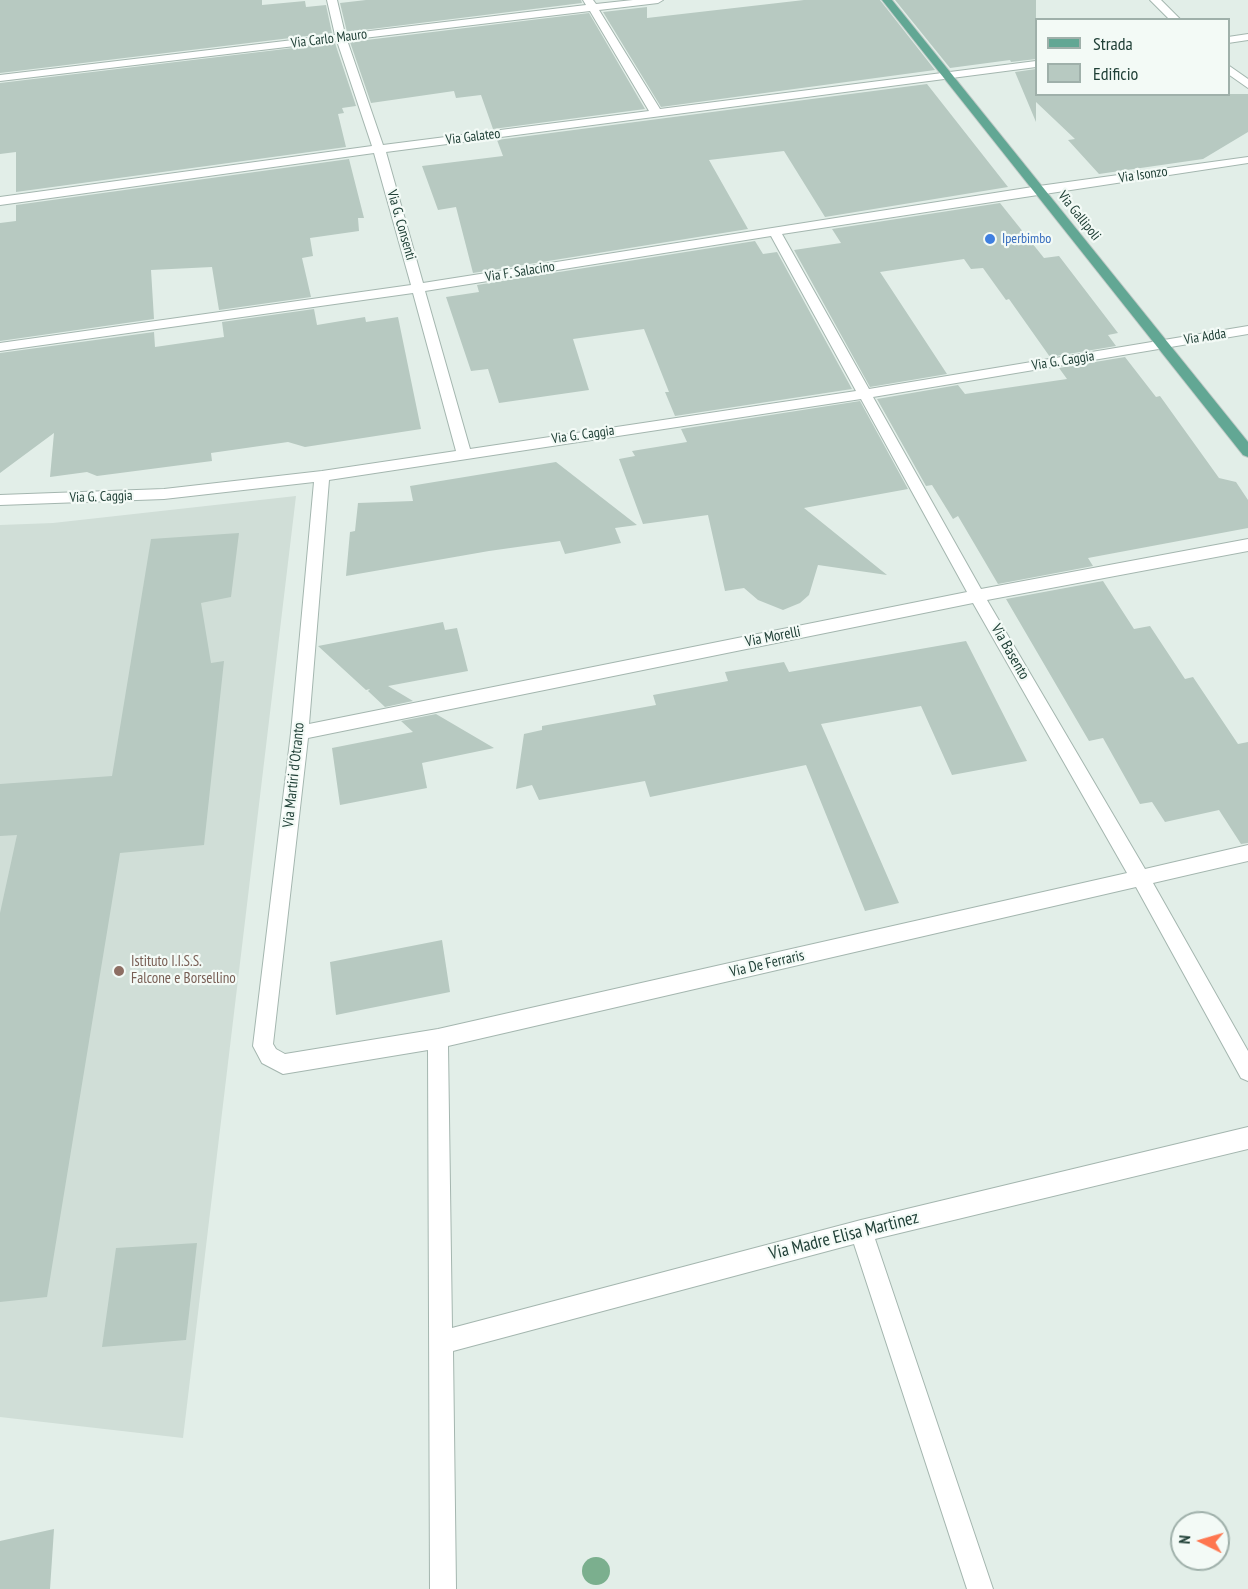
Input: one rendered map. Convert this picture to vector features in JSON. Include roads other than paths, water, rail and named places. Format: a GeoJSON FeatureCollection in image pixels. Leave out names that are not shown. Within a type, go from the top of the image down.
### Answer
{"type":"FeatureCollection","features":[{"type":"Feature","properties":{"kind":"main road","name":"Via Gallipoli"},"geometry":{"type":"LineString","coordinates":[[887,0],[1248,452]]}},
{"type":"Feature","properties":{"kind":"street","name":"Via G. Consenti"},"geometry":{"type":"LineString","coordinates":[[332,0],[341,37],[379,149],[465,453]]}},
{"type":"Feature","properties":{"kind":"street","name":"Via Carlo Mauro"},"geometry":{"type":"LineString","coordinates":[[0,78],[590,4],[658,0]]}},
{"type":"Feature","properties":{"kind":"street"},"geometry":{"type":"LineString","coordinates":[[1155,0],[1174,18]]}},
{"type":"Feature","properties":{"kind":"street"},"geometry":{"type":"LineString","coordinates":[[590,4],[657,114]]}},
{"type":"Feature","properties":{"kind":"street"},"geometry":{"type":"LineString","coordinates":[[1230,40],[1248,37]]}},
{"type":"Feature","properties":{"kind":"street","name":"Via Galateo"},"geometry":{"type":"LineString","coordinates":[[0,201],[379,149],[1035,64]]}},
{"type":"Feature","properties":{"kind":"street"},"geometry":{"type":"LineString","coordinates":[[1230,70],[1248,85]]}},
{"type":"Feature","properties":{"kind":"street","name":"Via Isonzo"},"geometry":{"type":"LineString","coordinates":[[1039,190],[1248,160]]}},
{"type":"Feature","properties":{"kind":"street","name":"Via F. Salacino"},"geometry":{"type":"LineString","coordinates":[[0,347],[419,288],[1039,190]]}},
{"type":"Feature","properties":{"kind":"street","name":"Via Basento"},"geometry":{"type":"LineString","coordinates":[[774,231],[977,596],[1141,879],[1248,1071]]}},
{"type":"Feature","properties":{"kind":"street","name":"Via Adda"},"geometry":{"type":"LineString","coordinates":[[1162,344],[1248,330]]}},
{"type":"Feature","properties":{"kind":"street","name":"Via G. Caggia"},"geometry":{"type":"LineString","coordinates":[[0,500],[164,494],[321,476],[866,394],[1162,344]]}},
{"type":"Feature","properties":{"kind":"street","name":"Via Martiri d'Otranto"},"geometry":{"type":"LineString","coordinates":[[283,1064],[269,1056],[263,1046],[300,733],[321,476]]}},
{"type":"Feature","properties":{"kind":"street","name":"Via Morelli"},"geometry":{"type":"LineString","coordinates":[[300,733],[977,596],[1248,545]]}},
{"type":"Feature","properties":{"kind":"street","name":"Via De Ferraris"},"geometry":{"type":"LineString","coordinates":[[283,1064],[438,1039],[1248,853]]}},
{"type":"Feature","properties":{"kind":"street"},"geometry":{"type":"LineString","coordinates":[[438,1039],[443,1589]]}},
{"type":"Feature","properties":{"kind":"street","name":"Via Madre Elisa Martinez"},"geometry":{"type":"LineString","coordinates":[[442,1342],[861,1231],[1248,1138]]}},
{"type":"Feature","properties":{"kind":"street"},"geometry":{"type":"LineString","coordinates":[[861,1231],[980,1589]]}},
{"type":"Feature","properties":{"kind":"place","name":"Iperbimbo"},"geometry":{"type":"Point","coordinates":[990,239]}},
{"type":"Feature","properties":{"kind":"place","name":"Istituto I.I.S.S. Falcone e Borsellino"},"geometry":{"type":"Point","coordinates":[119,971]}}]}
